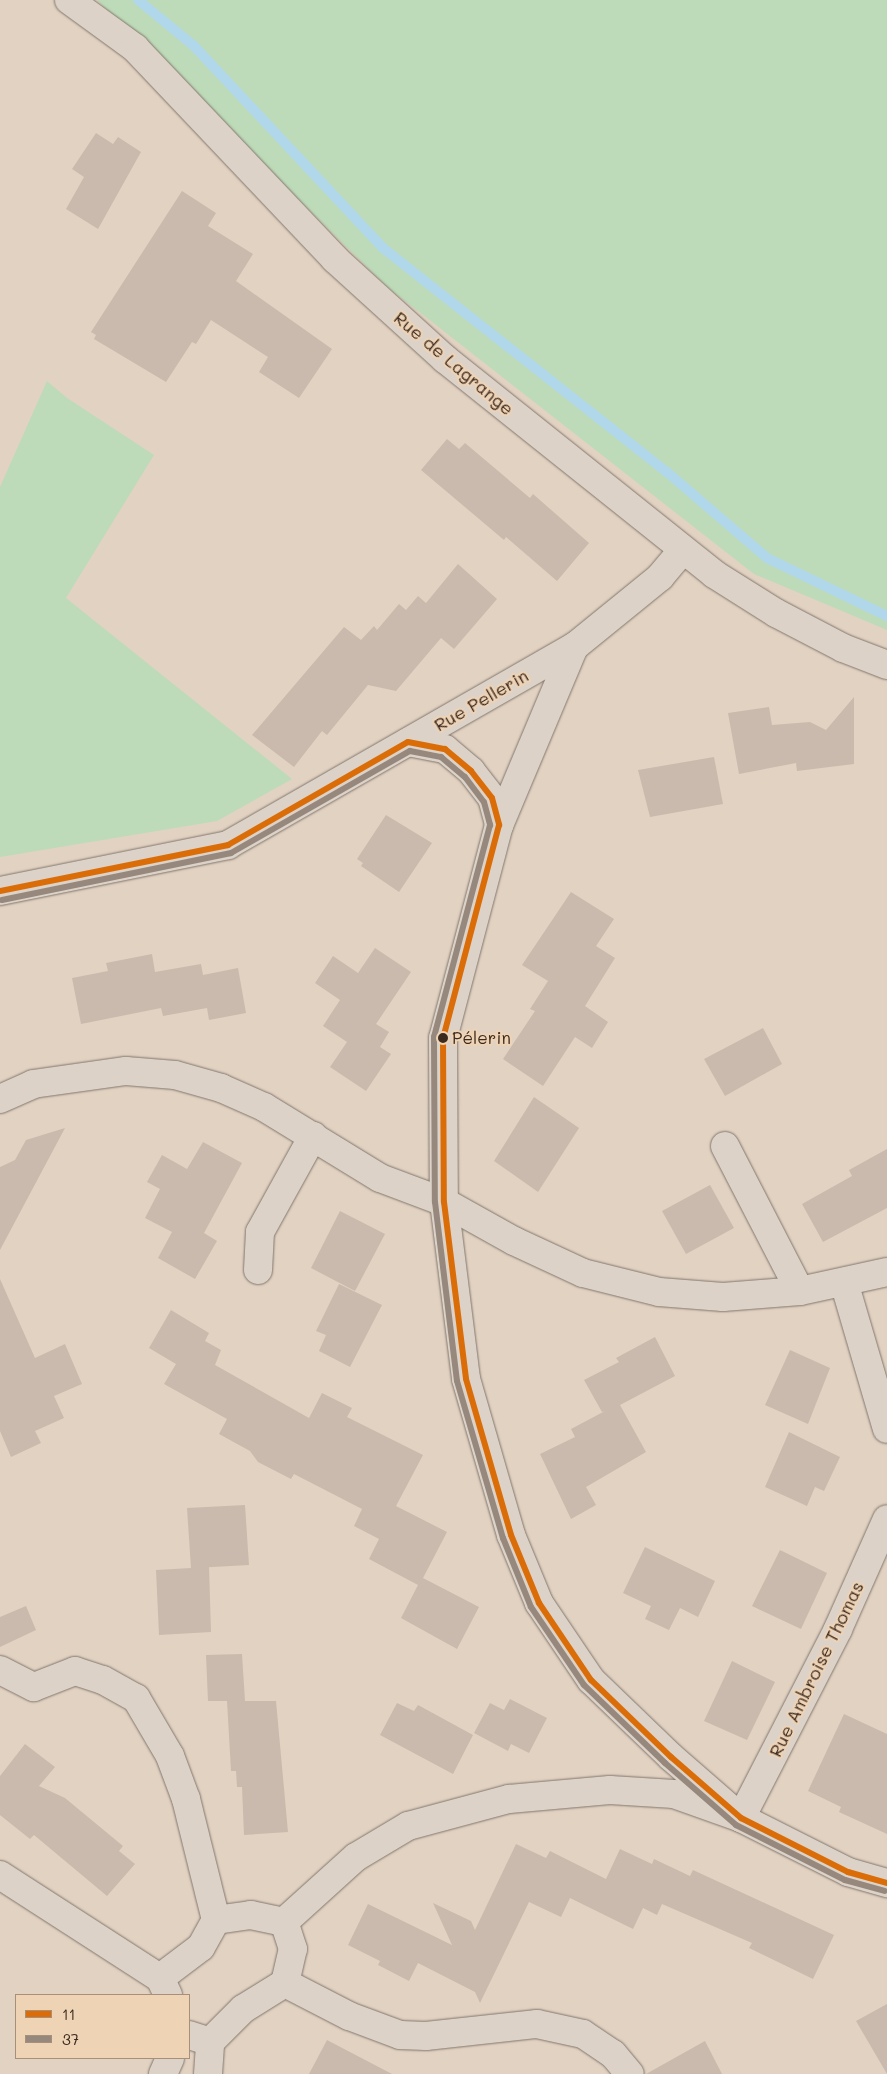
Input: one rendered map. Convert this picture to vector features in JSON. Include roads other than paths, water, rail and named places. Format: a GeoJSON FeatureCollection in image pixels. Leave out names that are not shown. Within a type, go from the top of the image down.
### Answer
{"type":"FeatureCollection","features":[{"type":"Feature","properties":{"kind":"street","name":"Rue de Lagrange"},"geometry":{"type":"LineString","coordinates":[[69,0],[135,48],[335,259],[445,359],[682,550],[776,614],[843,648],[887,665]]}},
{"type":"Feature","properties":{"kind":"street","name":"Rue Pellerin"},"geometry":{"type":"LineString","coordinates":[[0,891],[228,845],[574,647],[660,577],[682,550]]}},
{"type":"Feature","properties":{"kind":"street"},"geometry":{"type":"LineString","coordinates":[[574,647],[499,825],[443,1038],[444,1202],[466,1379],[511,1535],[539,1603],[591,1680],[671,1757],[741,1818]]}},
{"type":"Feature","properties":{"kind":"street"},"geometry":{"type":"LineString","coordinates":[[408,742],[445,749],[472,771],[492,798],[499,825]]}},
{"type":"Feature","properties":{"kind":"street"},"geometry":{"type":"LineString","coordinates":[[0,1099],[32,1084],[126,1071],[175,1075],[222,1088],[264,1107],[380,1178],[444,1202],[574,1269],[659,1292],[723,1297],[800,1291],[887,1272]]}},
{"type":"Feature","properties":{"kind":"street"},"geometry":{"type":"LineString","coordinates":[[258,1270],[260,1232],[313,1136]]}},
{"type":"Feature","properties":{"kind":"street"},"geometry":{"type":"LineString","coordinates":[[725,1146],[800,1291]]}},
{"type":"Feature","properties":{"kind":"street"},"geometry":{"type":"LineString","coordinates":[[844,1282],[887,1429]]}},
{"type":"Feature","properties":{"kind":"street","name":"Rue Ambroise Thomas"},"geometry":{"type":"LineString","coordinates":[[741,1818],[838,1629],[887,1519]]}},
{"type":"Feature","properties":{"kind":"street"},"geometry":{"type":"LineString","coordinates":[[0,1670],[34,1687],[75,1671],[103,1680],[136,1698],[170,1756],[186,1799],[216,1920],[200,1947],[164,1987],[0,1876]]}},
{"type":"Feature","properties":{"kind":"street"},"geometry":{"type":"LineString","coordinates":[[284,1922],[356,1857],[408,1826],[509,1799],[610,1790],[674,1794],[741,1818],[848,1872],[887,1883]]}},
{"type":"Feature","properties":{"kind":"street"},"geometry":{"type":"LineString","coordinates":[[216,1920],[251,1915],[284,1922]]}},
{"type":"Feature","properties":{"kind":"street"},"geometry":{"type":"LineString","coordinates":[[208,2074],[199,2039],[285,1983],[293,1949],[284,1922]]}},
{"type":"Feature","properties":{"kind":"street"},"geometry":{"type":"LineString","coordinates":[[285,1983],[349,2016],[400,2035],[426,2036],[537,2024],[583,2034],[613,2054],[630,2074]]}},
{"type":"Feature","properties":{"kind":"street"},"geometry":{"type":"LineString","coordinates":[[163,2074],[170,2059]]}},
{"type":"Feature","properties":{"kind":"waterway"},"geometry":{"type":"LineString","coordinates":[[138,0],[194,46],[383,248],[667,472],[767,558],[887,616]]}},
{"type":"Feature","properties":{"kind":"place","name":"Pélerin"},"geometry":{"type":"Point","coordinates":[443,1038]}}]}
